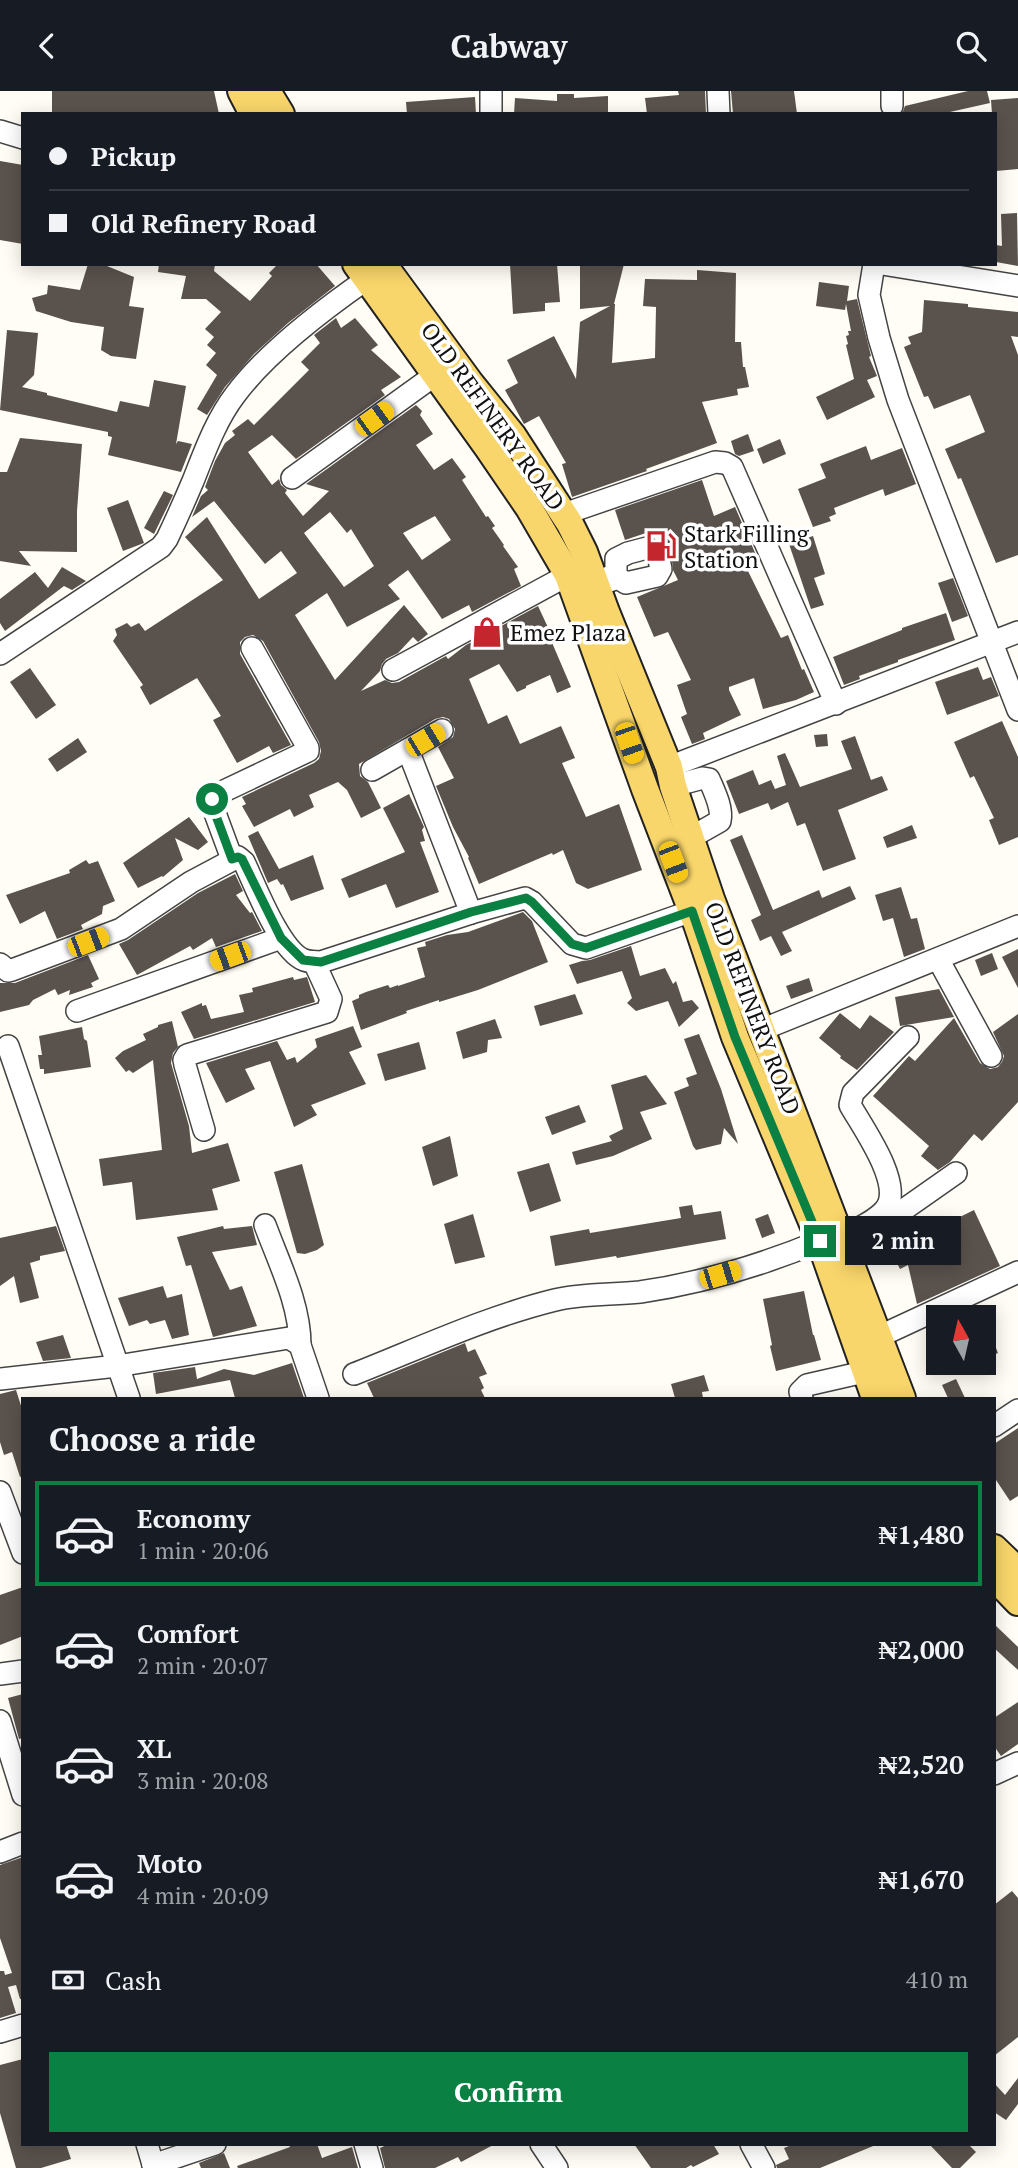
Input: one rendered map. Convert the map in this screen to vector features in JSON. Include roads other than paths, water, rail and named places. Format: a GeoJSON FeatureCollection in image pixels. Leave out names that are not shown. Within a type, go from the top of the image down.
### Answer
{"type":"FeatureCollection","features":[{"type":"Feature","properties":{"kind":"main road"},"geometry":{"type":"LineString","coordinates":[[241,91],[252,112]]}},
{"type":"Feature","properties":{"kind":"main road"},"geometry":{"type":"LineString","coordinates":[[267,91],[280,112]]}},
{"type":"Feature","properties":{"kind":"main road","name":"OLD REFINERY ROAD"},"geometry":{"type":"LineString","coordinates":[[369,269],[435,375],[529,508],[568,575],[692,911],[735,1037],[835,1243],[878,1337],[902,1397]]}},
{"type":"Feature","properties":{"kind":"main road","name":"OLD REFINERY ROAD"},"geometry":{"type":"LineString","coordinates":[[369,269],[471,384],[513,436],[564,514],[584,552],[671,776],[711,899],[761,1030],[835,1243],[864,1372],[875,1397]]}},
{"type":"Feature","properties":{"kind":"main road"},"geometry":{"type":"LineString","coordinates":[[996,1550],[1018,1571]]}},
{"type":"Feature","properties":{"kind":"main road"},"geometry":{"type":"LineString","coordinates":[[996,1579],[1018,1602]]}},
{"type":"Feature","properties":{"kind":"street"},"geometry":{"type":"LineString","coordinates":[[491,91],[491,112]]}},
{"type":"Feature","properties":{"kind":"street"},"geometry":{"type":"LineString","coordinates":[[718,91],[719,112]]}},
{"type":"Feature","properties":{"kind":"street"},"geometry":{"type":"LineString","coordinates":[[0,131],[21,137]]}},
{"type":"Feature","properties":{"kind":"street"},"geometry":{"type":"LineString","coordinates":[[874,266],[869,295],[898,400],[1018,710]]}},
{"type":"Feature","properties":{"kind":"street"},"geometry":{"type":"LineString","coordinates":[[894,266],[1018,286]]}},
{"type":"Feature","properties":{"kind":"street"},"geometry":{"type":"LineString","coordinates":[[0,654],[161,547],[167,539],[208,442],[235,394],[253,374],[369,269]]}},
{"type":"Feature","properties":{"kind":"street"},"geometry":{"type":"LineString","coordinates":[[292,478],[435,375]]}},
{"type":"Feature","properties":{"kind":"street"},"geometry":{"type":"LineString","coordinates":[[564,514],[715,462],[733,467],[836,704]]}},
{"type":"Feature","properties":{"kind":"street"},"geometry":{"type":"LineString","coordinates":[[393,670],[568,575]]}},
{"type":"Feature","properties":{"kind":"street"},"geometry":{"type":"LineString","coordinates":[[671,776],[836,704],[1018,632]]}},
{"type":"Feature","properties":{"kind":"street"},"geometry":{"type":"LineString","coordinates":[[232,859],[212,799],[308,751],[252,648]]}},
{"type":"Feature","properties":{"kind":"street"},"geometry":{"type":"LineString","coordinates":[[372,770],[442,730]]}},
{"type":"Feature","properties":{"kind":"street"},"geometry":{"type":"LineString","coordinates":[[408,750],[471,912]]}},
{"type":"Feature","properties":{"kind":"street"},"geometry":{"type":"LineString","coordinates":[[671,776],[709,779],[721,814],[720,821],[690,838]]}},
{"type":"Feature","properties":{"kind":"street"},"geometry":{"type":"LineString","coordinates":[[0,964],[8,971],[12,970],[121,929],[191,882],[238,857],[244,862],[281,938],[303,960],[314,962],[321,962],[471,912],[526,898],[572,944],[586,948],[692,911]]}},
{"type":"Feature","properties":{"kind":"street"},"geometry":{"type":"LineString","coordinates":[[761,1030],[1018,926]]}},
{"type":"Feature","properties":{"kind":"street"},"geometry":{"type":"LineString","coordinates":[[76,1011],[281,938]]}},
{"type":"Feature","properties":{"kind":"street"},"geometry":{"type":"LineString","coordinates":[[938,959],[991,1056]]}},
{"type":"Feature","properties":{"kind":"street"},"geometry":{"type":"LineString","coordinates":[[204,1130],[185,1065],[187,1055],[327,1012],[331,999],[314,962]]}},
{"type":"Feature","properties":{"kind":"street"},"geometry":{"type":"LineString","coordinates":[[835,1243],[880,1215],[888,1205],[888,1172],[850,1105],[853,1093],[908,1037]]}},
{"type":"Feature","properties":{"kind":"street"},"geometry":{"type":"LineString","coordinates":[[8,1046],[129,1397]]}},
{"type":"Feature","properties":{"kind":"street"},"geometry":{"type":"LineString","coordinates":[[354,1374],[515,1310],[559,1299],[638,1292],[699,1282],[835,1243],[957,1173]]}},
{"type":"Feature","properties":{"kind":"street"},"geometry":{"type":"LineString","coordinates":[[265,1224],[295,1309],[300,1328],[300,1345],[318,1397]]}},
{"type":"Feature","properties":{"kind":"street"},"geometry":{"type":"LineString","coordinates":[[878,1337],[1018,1272]]}},
{"type":"Feature","properties":{"kind":"street"},"geometry":{"type":"LineString","coordinates":[[0,1379],[117,1366],[289,1338],[300,1345]]}},
{"type":"Feature","properties":{"kind":"street"},"geometry":{"type":"LineString","coordinates":[[802,1397],[800,1392],[807,1385],[864,1372]]}},
{"type":"Feature","properties":{"kind":"street"},"geometry":{"type":"LineString","coordinates":[[996,1425],[1018,1410]]}},
{"type":"Feature","properties":{"kind":"street"},"geometry":{"type":"LineString","coordinates":[[0,1492],[21,1548]]}},
{"type":"Feature","properties":{"kind":"street"},"geometry":{"type":"LineString","coordinates":[[0,1674],[21,1671]]}},
{"type":"Feature","properties":{"kind":"street"},"geometry":{"type":"LineString","coordinates":[[0,1721],[21,1789]]}},
{"type":"Feature","properties":{"kind":"street"},"geometry":{"type":"LineString","coordinates":[[996,1772],[1018,1763]]}},
{"type":"Feature","properties":{"kind":"street"},"geometry":{"type":"LineString","coordinates":[[0,1852],[21,1844]]}},
{"type":"Feature","properties":{"kind":"street"},"geometry":{"type":"LineString","coordinates":[[0,2032],[21,2026]]}},
{"type":"Feature","properties":{"kind":"street"},"geometry":{"type":"LineString","coordinates":[[148,2146],[153,2166],[209,2146]]}},
{"type":"Feature","properties":{"kind":"street"},"geometry":{"type":"LineString","coordinates":[[366,2146],[372,2168]]}},
{"type":"Feature","properties":{"kind":"street"},"geometry":{"type":"LineString","coordinates":[[542,2146],[557,2168]]}},
{"type":"Feature","properties":{"kind":"street"},"geometry":{"type":"LineString","coordinates":[[752,2146],[764,2168]]}},
{"type":"Feature","properties":{"kind":"place","name":"Stark Filling Station"},"geometry":{"type":"Point","coordinates":[661,546]}},
{"type":"Feature","properties":{"kind":"place","name":"Emez Plaza"},"geometry":{"type":"Point","coordinates":[487,632]}}]}
